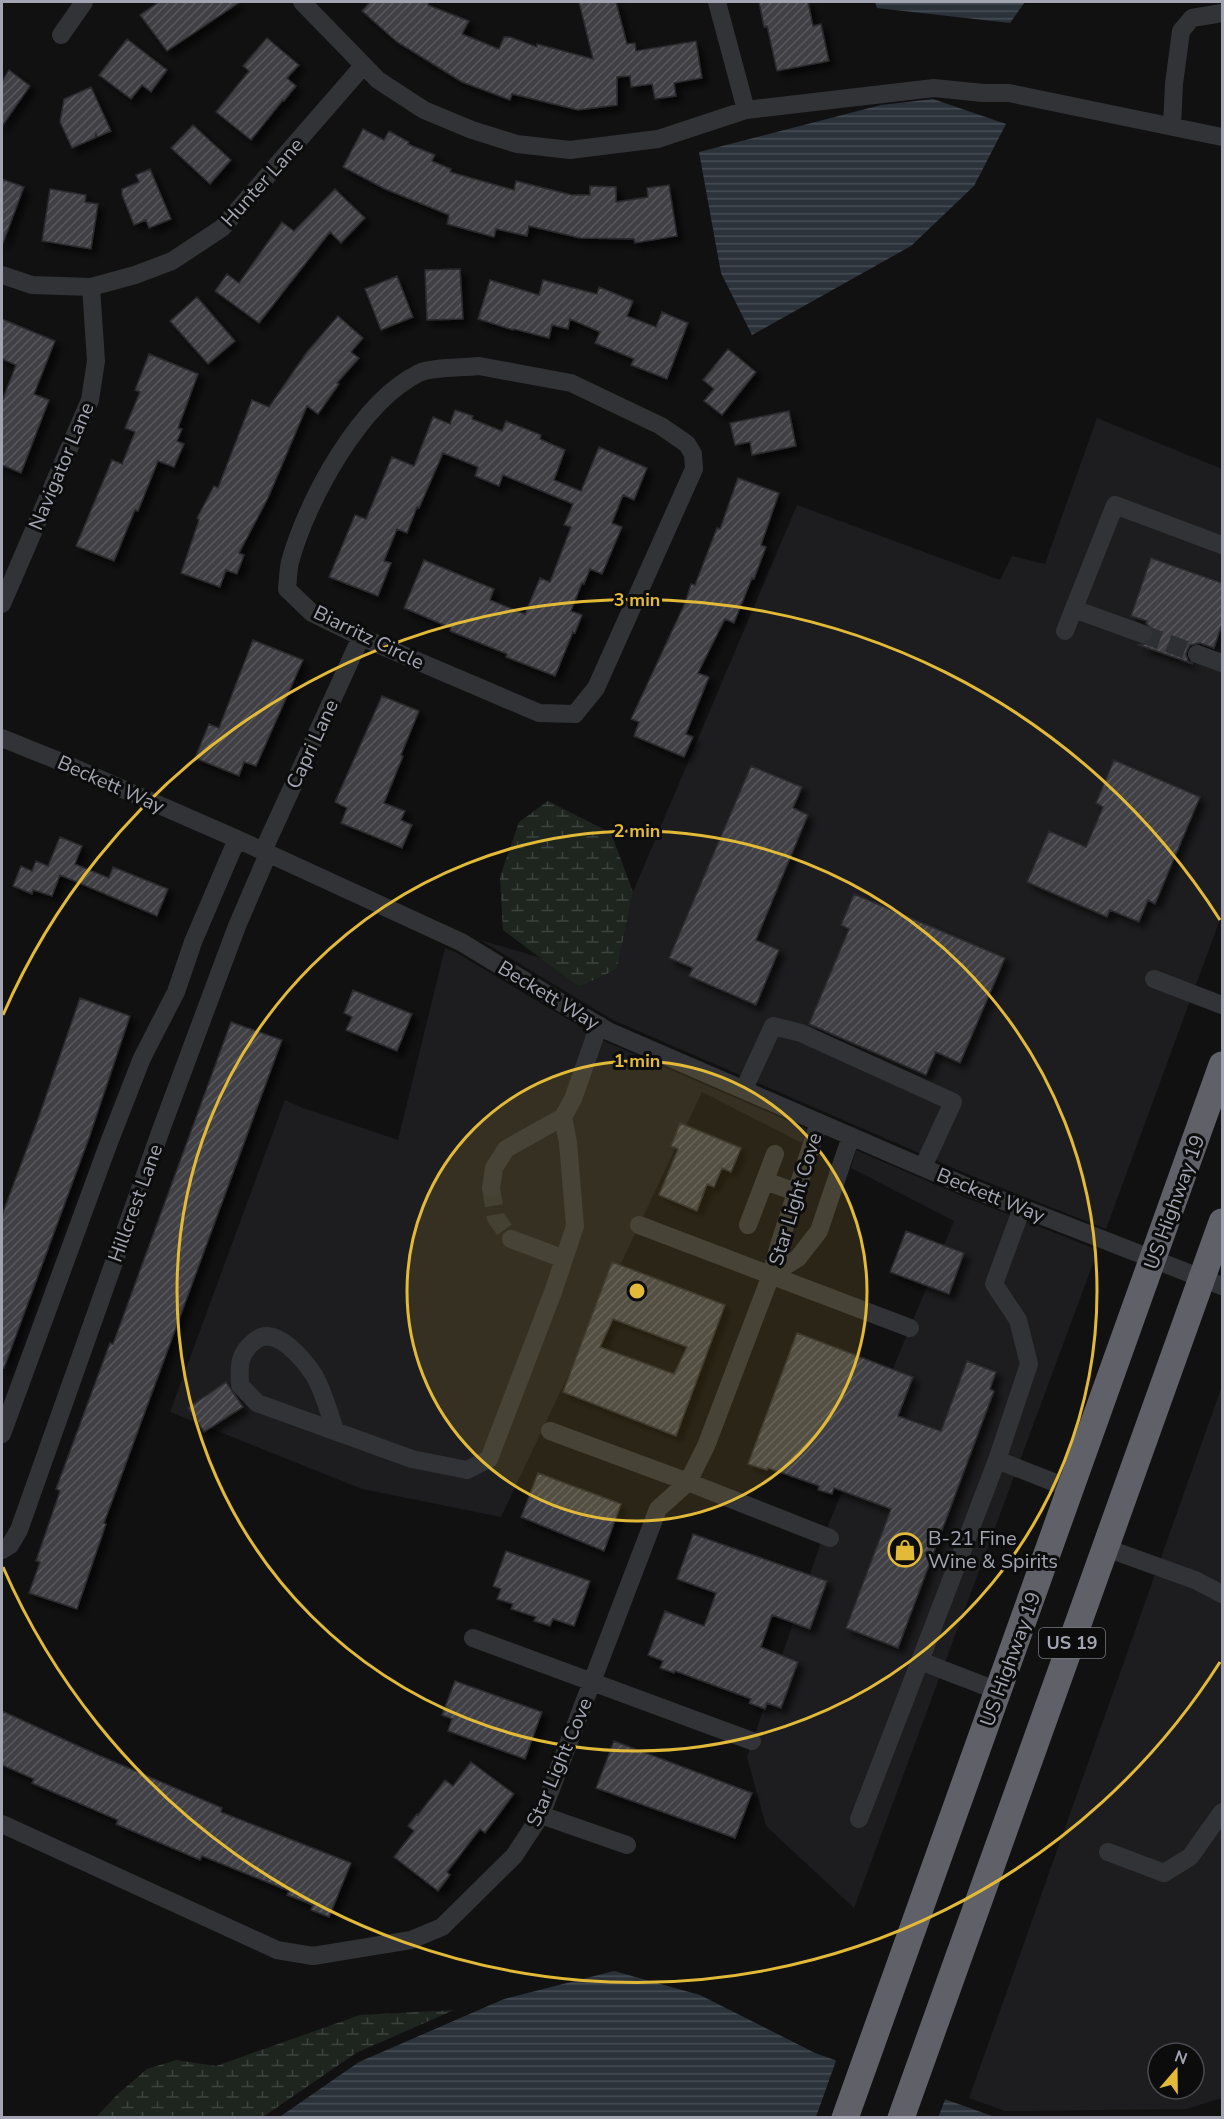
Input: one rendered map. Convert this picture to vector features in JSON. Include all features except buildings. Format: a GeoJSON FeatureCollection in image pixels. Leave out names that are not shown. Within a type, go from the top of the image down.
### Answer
{"type":"FeatureCollection","features":[{"type":"Feature","properties":{"kind":"highway","name":"US Highway 19"},"geometry":{"type":"LineString","coordinates":[[845,2118],[1222,1065]]}},
{"type":"Feature","properties":{"kind":"highway","name":"US 19"},"geometry":{"type":"LineString","coordinates":[[902,2118],[1106,1548],[1212,1283],[1222,1222]]}},
{"type":"Feature","properties":{"kind":"street"},"geometry":{"type":"LineString","coordinates":[[61,35],[84,2]]}},
{"type":"Feature","properties":{"kind":"street"},"geometry":{"type":"LineString","coordinates":[[302,2],[378,80],[424,110],[472,130],[517,144],[570,150],[658,139],[747,110],[934,88],[1009,93],[1222,137]]}},
{"type":"Feature","properties":{"kind":"street"},"geometry":{"type":"LineString","coordinates":[[717,2],[747,110]]}},
{"type":"Feature","properties":{"kind":"street"},"geometry":{"type":"LineString","coordinates":[[1172,126],[1174,84],[1181,31],[1192,18],[1222,13]]}},
{"type":"Feature","properties":{"kind":"street","name":"Hunter Lane"},"geometry":{"type":"LineString","coordinates":[[2,275],[32,285],[91,287],[135,276],[172,261],[222,228],[363,66]]}},
{"type":"Feature","properties":{"kind":"street","name":"Navigator Lane"},"geometry":{"type":"LineString","coordinates":[[2,604],[90,400],[96,361],[91,287]]}},
{"type":"Feature","properties":{"kind":"street","name":"Biarritz Circle"},"geometry":{"type":"LineString","coordinates":[[478,366],[572,383],[661,426],[687,444],[693,454],[694,469],[633,609],[596,688],[574,714],[539,713],[361,637],[312,613],[287,589],[290,564],[305,520],[327,474],[347,440],[396,387],[422,371],[478,366]]}},
{"type":"Feature","properties":{"kind":"street"},"geometry":{"type":"LineString","coordinates":[[1065,631],[1115,505],[1222,545]]}},
{"type":"Feature","properties":{"kind":"street"},"geometry":{"type":"LineString","coordinates":[[1074,609],[1143,634]]}},
{"type":"Feature","properties":{"kind":"street","name":"Capri Lane"},"geometry":{"type":"LineString","coordinates":[[266,852],[361,637]]}},
{"type":"Feature","properties":{"kind":"street"},"geometry":{"type":"LineString","coordinates":[[1197,654],[1222,663]]}},
{"type":"Feature","properties":{"kind":"street","name":"Beckett Way"},"geometry":{"type":"LineString","coordinates":[[3,740],[54,759],[237,839],[461,942],[599,1025],[923,1167],[1212,1283]]}},
{"type":"Feature","properties":{"kind":"street"},"geometry":{"type":"LineString","coordinates":[[2,1434],[142,1058],[176,992],[193,942],[237,839]]}},
{"type":"Feature","properties":{"kind":"street","name":"Hillcrest Lane"},"geometry":{"type":"LineString","coordinates":[[2,1550],[10,1545],[19,1530],[166,1116],[266,852]]}},
{"type":"Feature","properties":{"kind":"street"},"geometry":{"type":"LineString","coordinates":[[1154,979],[1222,1005]]}},
{"type":"Feature","properties":{"kind":"street"},"geometry":{"type":"LineString","coordinates":[[490,1188],[494,1168],[506,1149],[563,1117],[573,1099],[599,1025]]}},
{"type":"Feature","properties":{"kind":"street"},"geometry":{"type":"LineString","coordinates":[[744,1089],[773,1026],[801,1033],[953,1102],[923,1167]]}},
{"type":"Feature","properties":{"kind":"street"},"geometry":{"type":"LineString","coordinates":[[336,1432],[314,1376],[291,1347],[272,1336],[258,1338],[245,1350],[239,1362],[240,1385],[257,1403],[336,1432],[412,1459],[467,1470],[489,1459],[553,1292],[575,1226],[568,1143],[563,1117]]}},
{"type":"Feature","properties":{"kind":"street","name":"Star Light Cove"},"geometry":{"type":"LineString","coordinates":[[2,1824],[277,1950],[313,1956],[411,1940],[442,1927],[514,1856],[541,1815],[658,1509],[688,1482],[706,1446],[771,1275],[819,1122]]}},
{"type":"Feature","properties":{"kind":"street","name":"Star Light Cove"},"geometry":{"type":"LineString","coordinates":[[771,1275],[798,1258],[819,1231],[851,1136]]}},
{"type":"Feature","properties":{"kind":"street"},"geometry":{"type":"LineString","coordinates":[[748,1225],[774,1155]]}},
{"type":"Feature","properties":{"kind":"street"},"geometry":{"type":"LineString","coordinates":[[765,1181],[796,1192]]}},
{"type":"Feature","properties":{"kind":"street"},"geometry":{"type":"LineString","coordinates":[[860,1819],[997,1460],[1029,1364],[1018,1320],[994,1284],[1022,1208]]}},
{"type":"Feature","properties":{"kind":"street"},"geometry":{"type":"LineString","coordinates":[[639,1225],[910,1328]]}},
{"type":"Feature","properties":{"kind":"street"},"geometry":{"type":"LineString","coordinates":[[511,1239],[564,1259]]}},
{"type":"Feature","properties":{"kind":"street"},"geometry":{"type":"LineString","coordinates":[[550,1431],[830,1538]]}},
{"type":"Feature","properties":{"kind":"street"},"geometry":{"type":"LineString","coordinates":[[997,1460],[1071,1489]]}},
{"type":"Feature","properties":{"kind":"street"},"geometry":{"type":"LineString","coordinates":[[1106,1548],[1195,1580],[1222,1594]]}},
{"type":"Feature","properties":{"kind":"street"},"geometry":{"type":"LineString","coordinates":[[473,1638],[752,1741]]}},
{"type":"Feature","properties":{"kind":"street"},"geometry":{"type":"LineString","coordinates":[[920,1661],[998,1691]]}},
{"type":"Feature","properties":{"kind":"street"},"geometry":{"type":"LineString","coordinates":[[1108,1852],[1164,1873],[1190,1857],[1222,1812]]}},
{"type":"Feature","properties":{"kind":"street"},"geometry":{"type":"LineString","coordinates":[[541,1815],[627,1845]]}},
{"type":"Feature","properties":{"kind":"shaded area"},"geometry":{"type":"Polygon","coordinates":[[[875,2],[1025,2],[1010,23],[877,8],[875,2]]]}},
{"type":"Feature","properties":{"kind":"shaded area"},"geometry":{"type":"Polygon","coordinates":[[[933,99],[1006,124],[974,186],[911,246],[752,335],[721,273],[699,152],[881,105],[933,99]]]}},
{"type":"Feature","properties":{"kind":"shaded area"},"geometry":{"type":"Polygon","coordinates":[[[1097,418],[1222,469],[1222,914],[1106,1229],[972,1176],[613,1020],[480,940],[541,958],[579,987],[617,969],[633,892],[797,505],[1000,580],[1012,556],[1045,564],[1097,418]]]}},
{"type":"Feature","properties":{"kind":"shaded area"},"geometry":{"type":"Polygon","coordinates":[[[445,948],[604,1041],[807,1129],[802,1143],[702,1092],[501,1517],[362,1489],[170,1412],[285,1100],[398,1140],[445,948]]]}},
{"type":"Feature","properties":{"kind":"shaded area"},"geometry":{"type":"Polygon","coordinates":[[[856,1150],[964,1197],[1098,1250],[854,1908],[766,1826],[747,1757],[820,1545],[954,1221],[851,1168],[856,1150]]]}},
{"type":"Feature","properties":{"kind":"shaded area"},"geometry":{"type":"Polygon","coordinates":[[[1222,1386],[1222,2098],[1186,2109],[1005,2111],[969,2098],[1222,1386]]]}},
{"type":"Feature","properties":{"kind":"shaded area"},"geometry":{"type":"Polygon","coordinates":[[[614,1971],[700,1995],[815,2053],[995,2117],[278,2118],[359,2062],[504,1999],[614,1971]]]}},
{"type":"Feature","properties":{"kind":"green space"},"geometry":{"type":"Polygon","coordinates":[[[548,801],[611,833],[633,892],[617,969],[579,987],[503,930],[500,877],[519,822],[548,801]]]}},
{"type":"Feature","properties":{"kind":"green space"},"geometry":{"type":"Polygon","coordinates":[[[454,2010],[356,2053],[263,2117],[96,2117],[147,2069],[176,2060],[216,2066],[360,2015],[454,2010]]]}},
{"type":"Feature","properties":{"kind":"pier"},"geometry":{"type":"Polygon","coordinates":[[[837,2058],[946,2097],[938,2118],[816,2117],[837,2058]]]}},
{"type":"Feature","properties":{"kind":"tunnel"},"geometry":{"type":"LineString","coordinates":[[1143,634],[1197,654]]}},
{"type":"Feature","properties":{"kind":"tunnel"},"geometry":{"type":"LineString","coordinates":[[491,1188],[496,1218],[511,1239]]}},
{"type":"Feature","properties":{"kind":"place","name":"B-21 Fine Wine & Spirits"},"geometry":{"type":"Point","coordinates":[905,1550]}}]}
